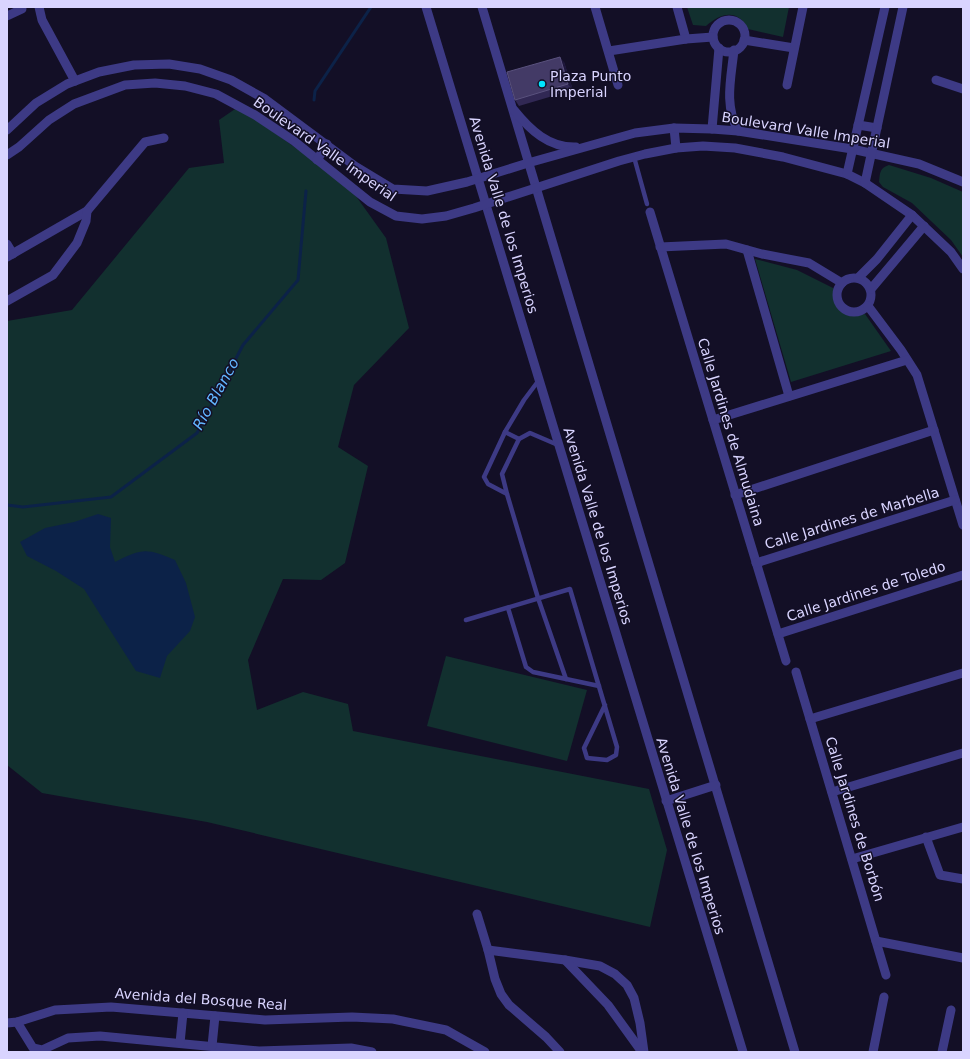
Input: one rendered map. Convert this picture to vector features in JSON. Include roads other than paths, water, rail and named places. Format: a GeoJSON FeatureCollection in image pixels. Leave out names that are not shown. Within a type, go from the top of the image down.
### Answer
{"type":"FeatureCollection","features":[{"type":"Feature","properties":{"kind":"street"},"geometry":{"type":"LineString","coordinates":[[39,7],[42,20],[75,81]]}},
{"type":"Feature","properties":{"kind":"street","name":"Avenida Valle de los Imperios"},"geometry":{"type":"LineString","coordinates":[[426,7],[743,1052]]}},
{"type":"Feature","properties":{"kind":"street"},"geometry":{"type":"LineString","coordinates":[[482,7],[795,1052]]}},
{"type":"Feature","properties":{"kind":"street"},"geometry":{"type":"LineString","coordinates":[[595,7],[618,85]]}},
{"type":"Feature","properties":{"kind":"street"},"geometry":{"type":"LineString","coordinates":[[677,7],[686,39]]}},
{"type":"Feature","properties":{"kind":"street"},"geometry":{"type":"LineString","coordinates":[[787,84],[802,7]]}},
{"type":"Feature","properties":{"kind":"street"},"geometry":{"type":"LineString","coordinates":[[847,174],[885,7]]}},
{"type":"Feature","properties":{"kind":"street"},"geometry":{"type":"LineString","coordinates":[[865,183],[903,7]]}},
{"type":"Feature","properties":{"kind":"street"},"geometry":{"type":"LineString","coordinates":[[7,16],[22,9]]}},
{"type":"Feature","properties":{"kind":"street"},"geometry":{"type":"LineString","coordinates":[[723,20],[737,22],[742,26],[744,40],[742,44],[734,50],[729,51],[719,48],[713,37],[714,30],[723,20]]}},
{"type":"Feature","properties":{"kind":"street"},"geometry":{"type":"LineString","coordinates":[[608,52],[686,39],[713,37]]}},
{"type":"Feature","properties":{"kind":"street"},"geometry":{"type":"LineString","coordinates":[[744,40],[794,48]]}},
{"type":"Feature","properties":{"kind":"street"},"geometry":{"type":"LineString","coordinates":[[712,129],[719,48]]}},
{"type":"Feature","properties":{"kind":"street"},"geometry":{"type":"LineString","coordinates":[[734,50],[729,98],[731,115],[738,131]]}},
{"type":"Feature","properties":{"kind":"street","name":"Boulevard Valle Imperial"},"geometry":{"type":"LineString","coordinates":[[7,130],[36,103],[67,84],[99,72],[134,65],[169,64],[200,69],[231,80],[265,99],[355,166],[393,189],[427,191],[478,179],[528,163],[634,133],[674,128],[738,131],[852,149],[919,164],[963,182]]}},
{"type":"Feature","properties":{"kind":"street"},"geometry":{"type":"LineString","coordinates":[[936,80],[963,89]]}},
{"type":"Feature","properties":{"kind":"street","name":"Boulevard Valle Imperial"},"geometry":{"type":"LineString","coordinates":[[7,156],[50,120],[74,104],[125,85],[154,83],[185,86],[216,94],[255,115],[294,141],[370,202],[396,216],[422,219],[446,216],[634,157],[676,148],[703,146],[735,148],[783,157],[847,174],[865,183],[912,215],[951,252],[963,269]]}},
{"type":"Feature","properties":{"kind":"street"},"geometry":{"type":"LineString","coordinates":[[715,97],[729,98]]}},
{"type":"Feature","properties":{"kind":"street"},"geometry":{"type":"LineString","coordinates":[[511,106],[527,126],[544,139],[567,147],[590,146]]}},
{"type":"Feature","properties":{"kind":"street"},"geometry":{"type":"LineString","coordinates":[[858,125],[877,128]]}},
{"type":"Feature","properties":{"kind":"street"},"geometry":{"type":"LineString","coordinates":[[674,128],[676,148]]}},
{"type":"Feature","properties":{"kind":"street"},"geometry":{"type":"LineString","coordinates":[[7,244],[10,256],[87,211],[145,142],[164,138]]}},
{"type":"Feature","properties":{"kind":"street"},"geometry":{"type":"LineString","coordinates":[[317,160],[327,144]]}},
{"type":"Feature","properties":{"kind":"street","name":"Calle Jardines de Almudaina"},"geometry":{"type":"LineString","coordinates":[[649,208],[786,661]]}},
{"type":"Feature","properties":{"kind":"street"},"geometry":{"type":"LineString","coordinates":[[7,301],[53,275],[77,243],[86,222],[87,211]]}},
{"type":"Feature","properties":{"kind":"street"},"geometry":{"type":"LineString","coordinates":[[858,278],[877,259],[912,215]]}},
{"type":"Feature","properties":{"kind":"street"},"geometry":{"type":"LineString","coordinates":[[871,289],[924,226]]}},
{"type":"Feature","properties":{"kind":"street"},"geometry":{"type":"LineString","coordinates":[[892,240],[904,250]]}},
{"type":"Feature","properties":{"kind":"street"},"geometry":{"type":"LineString","coordinates":[[660,247],[726,244],[762,254],[809,263],[842,283]]}},
{"type":"Feature","properties":{"kind":"street"},"geometry":{"type":"LineString","coordinates":[[747,250],[789,396]]}},
{"type":"Feature","properties":{"kind":"street"},"geometry":{"type":"LineString","coordinates":[[849,278],[858,278],[866,282],[871,289],[872,298],[868,306],[861,311],[852,312],[843,308],[838,301],[837,291],[842,283],[849,278]]}},
{"type":"Feature","properties":{"kind":"street"},"geometry":{"type":"LineString","coordinates":[[868,306],[917,375],[963,525]]}},
{"type":"Feature","properties":{"kind":"street"},"geometry":{"type":"LineString","coordinates":[[713,420],[907,360]]}},
{"type":"Feature","properties":{"kind":"street"},"geometry":{"type":"LineString","coordinates":[[735,494],[934,430]]}},
{"type":"Feature","properties":{"kind":"street","name":"Calle Jardines de Marbella"},"geometry":{"type":"LineString","coordinates":[[756,563],[955,500]]}},
{"type":"Feature","properties":{"kind":"street","name":"Calle Jardines de Toledo"},"geometry":{"type":"LineString","coordinates":[[778,634],[963,575]]}},
{"type":"Feature","properties":{"kind":"street","name":"Calle Jardines de Borbón"},"geometry":{"type":"LineString","coordinates":[[796,672],[886,975]]}},
{"type":"Feature","properties":{"kind":"street"},"geometry":{"type":"LineString","coordinates":[[810,719],[963,673]]}},
{"type":"Feature","properties":{"kind":"street"},"geometry":{"type":"LineString","coordinates":[[832,792],[963,753]]}},
{"type":"Feature","properties":{"kind":"street"},"geometry":{"type":"LineString","coordinates":[[666,801],[716,785]]}},
{"type":"Feature","properties":{"kind":"street"},"geometry":{"type":"LineString","coordinates":[[852,859],[963,827]]}},
{"type":"Feature","properties":{"kind":"street"},"geometry":{"type":"LineString","coordinates":[[926,837],[940,875],[963,880]]}},
{"type":"Feature","properties":{"kind":"street"},"geometry":{"type":"LineString","coordinates":[[477,914],[488,950],[494,979],[501,994],[509,1005],[546,1037],[560,1052]]}},
{"type":"Feature","properties":{"kind":"street"},"geometry":{"type":"LineString","coordinates":[[876,941],[963,958]]}},
{"type":"Feature","properties":{"kind":"street"},"geometry":{"type":"LineString","coordinates":[[488,950],[600,966],[615,974],[627,985],[634,998],[639,1017],[643,1052]]}},
{"type":"Feature","properties":{"kind":"street"},"geometry":{"type":"LineString","coordinates":[[565,960],[608,1005],[643,1052]]}},
{"type":"Feature","properties":{"kind":"street"},"geometry":{"type":"LineString","coordinates":[[873,1052],[884,997]]}},
{"type":"Feature","properties":{"kind":"street","name":"Avenida del Bosque Real"},"geometry":{"type":"LineString","coordinates":[[7,1024],[55,1010],[111,1007],[265,1020],[352,1017],[393,1019],[446,1030],[485,1052]]}},
{"type":"Feature","properties":{"kind":"street"},"geometry":{"type":"LineString","coordinates":[[942,1052],[951,1010]]}},
{"type":"Feature","properties":{"kind":"street"},"geometry":{"type":"LineString","coordinates":[[180,1043],[183,1013]]}},
{"type":"Feature","properties":{"kind":"street"},"geometry":{"type":"LineString","coordinates":[[212,1046],[215,1016]]}},
{"type":"Feature","properties":{"kind":"street"},"geometry":{"type":"LineString","coordinates":[[17,1022],[33,1048],[42,1050],[68,1038],[100,1036],[259,1051],[352,1048],[372,1052]]}},
{"type":"Feature","properties":{"kind":"lane"},"geometry":{"type":"LineString","coordinates":[[634,157],[649,208]]}},
{"type":"Feature","properties":{"kind":"lane"},"geometry":{"type":"LineString","coordinates":[[507,494],[488,484],[484,477],[505,432],[524,400],[539,380]]}},
{"type":"Feature","properties":{"kind":"lane"},"geometry":{"type":"LineString","coordinates":[[505,432],[519,439]]}},
{"type":"Feature","properties":{"kind":"lane"},"geometry":{"type":"LineString","coordinates":[[559,445],[530,433],[519,439],[502,474],[538,598],[566,679]]}},
{"type":"Feature","properties":{"kind":"lane"},"geometry":{"type":"LineString","coordinates":[[466,620],[570,590],[617,747],[616,755],[607,760],[587,758],[584,748],[604,704]]}},
{"type":"Feature","properties":{"kind":"lane"},"geometry":{"type":"LineString","coordinates":[[508,608],[526,667],[533,672],[599,686]]}},
{"type":"Feature","properties":{"kind":"water"},"geometry":{"type":"Polygon","coordinates":[[[98,514],[111,518],[110,547],[115,562],[138,552],[145,551],[158,553],[175,560],[186,583],[195,617],[190,631],[167,656],[160,678],[136,671],[84,589],[56,571],[27,556],[20,542],[45,528],[74,522],[98,514]]]}},
{"type":"Feature","properties":{"kind":"waterway","name":"Río Blanco"},"geometry":{"type":"LineString","coordinates":[[314,100],[315,91],[371,7]]}},
{"type":"Feature","properties":{"kind":"waterway","name":"Río Blanco"},"geometry":{"type":"LineString","coordinates":[[7,505],[23,507],[111,497],[197,433],[243,345],[298,280],[306,191]]}},
{"type":"Feature","properties":{"kind":"place","name":"Plaza Punto Imperial"},"geometry":{"type":"Point","coordinates":[542,84]}}]}
